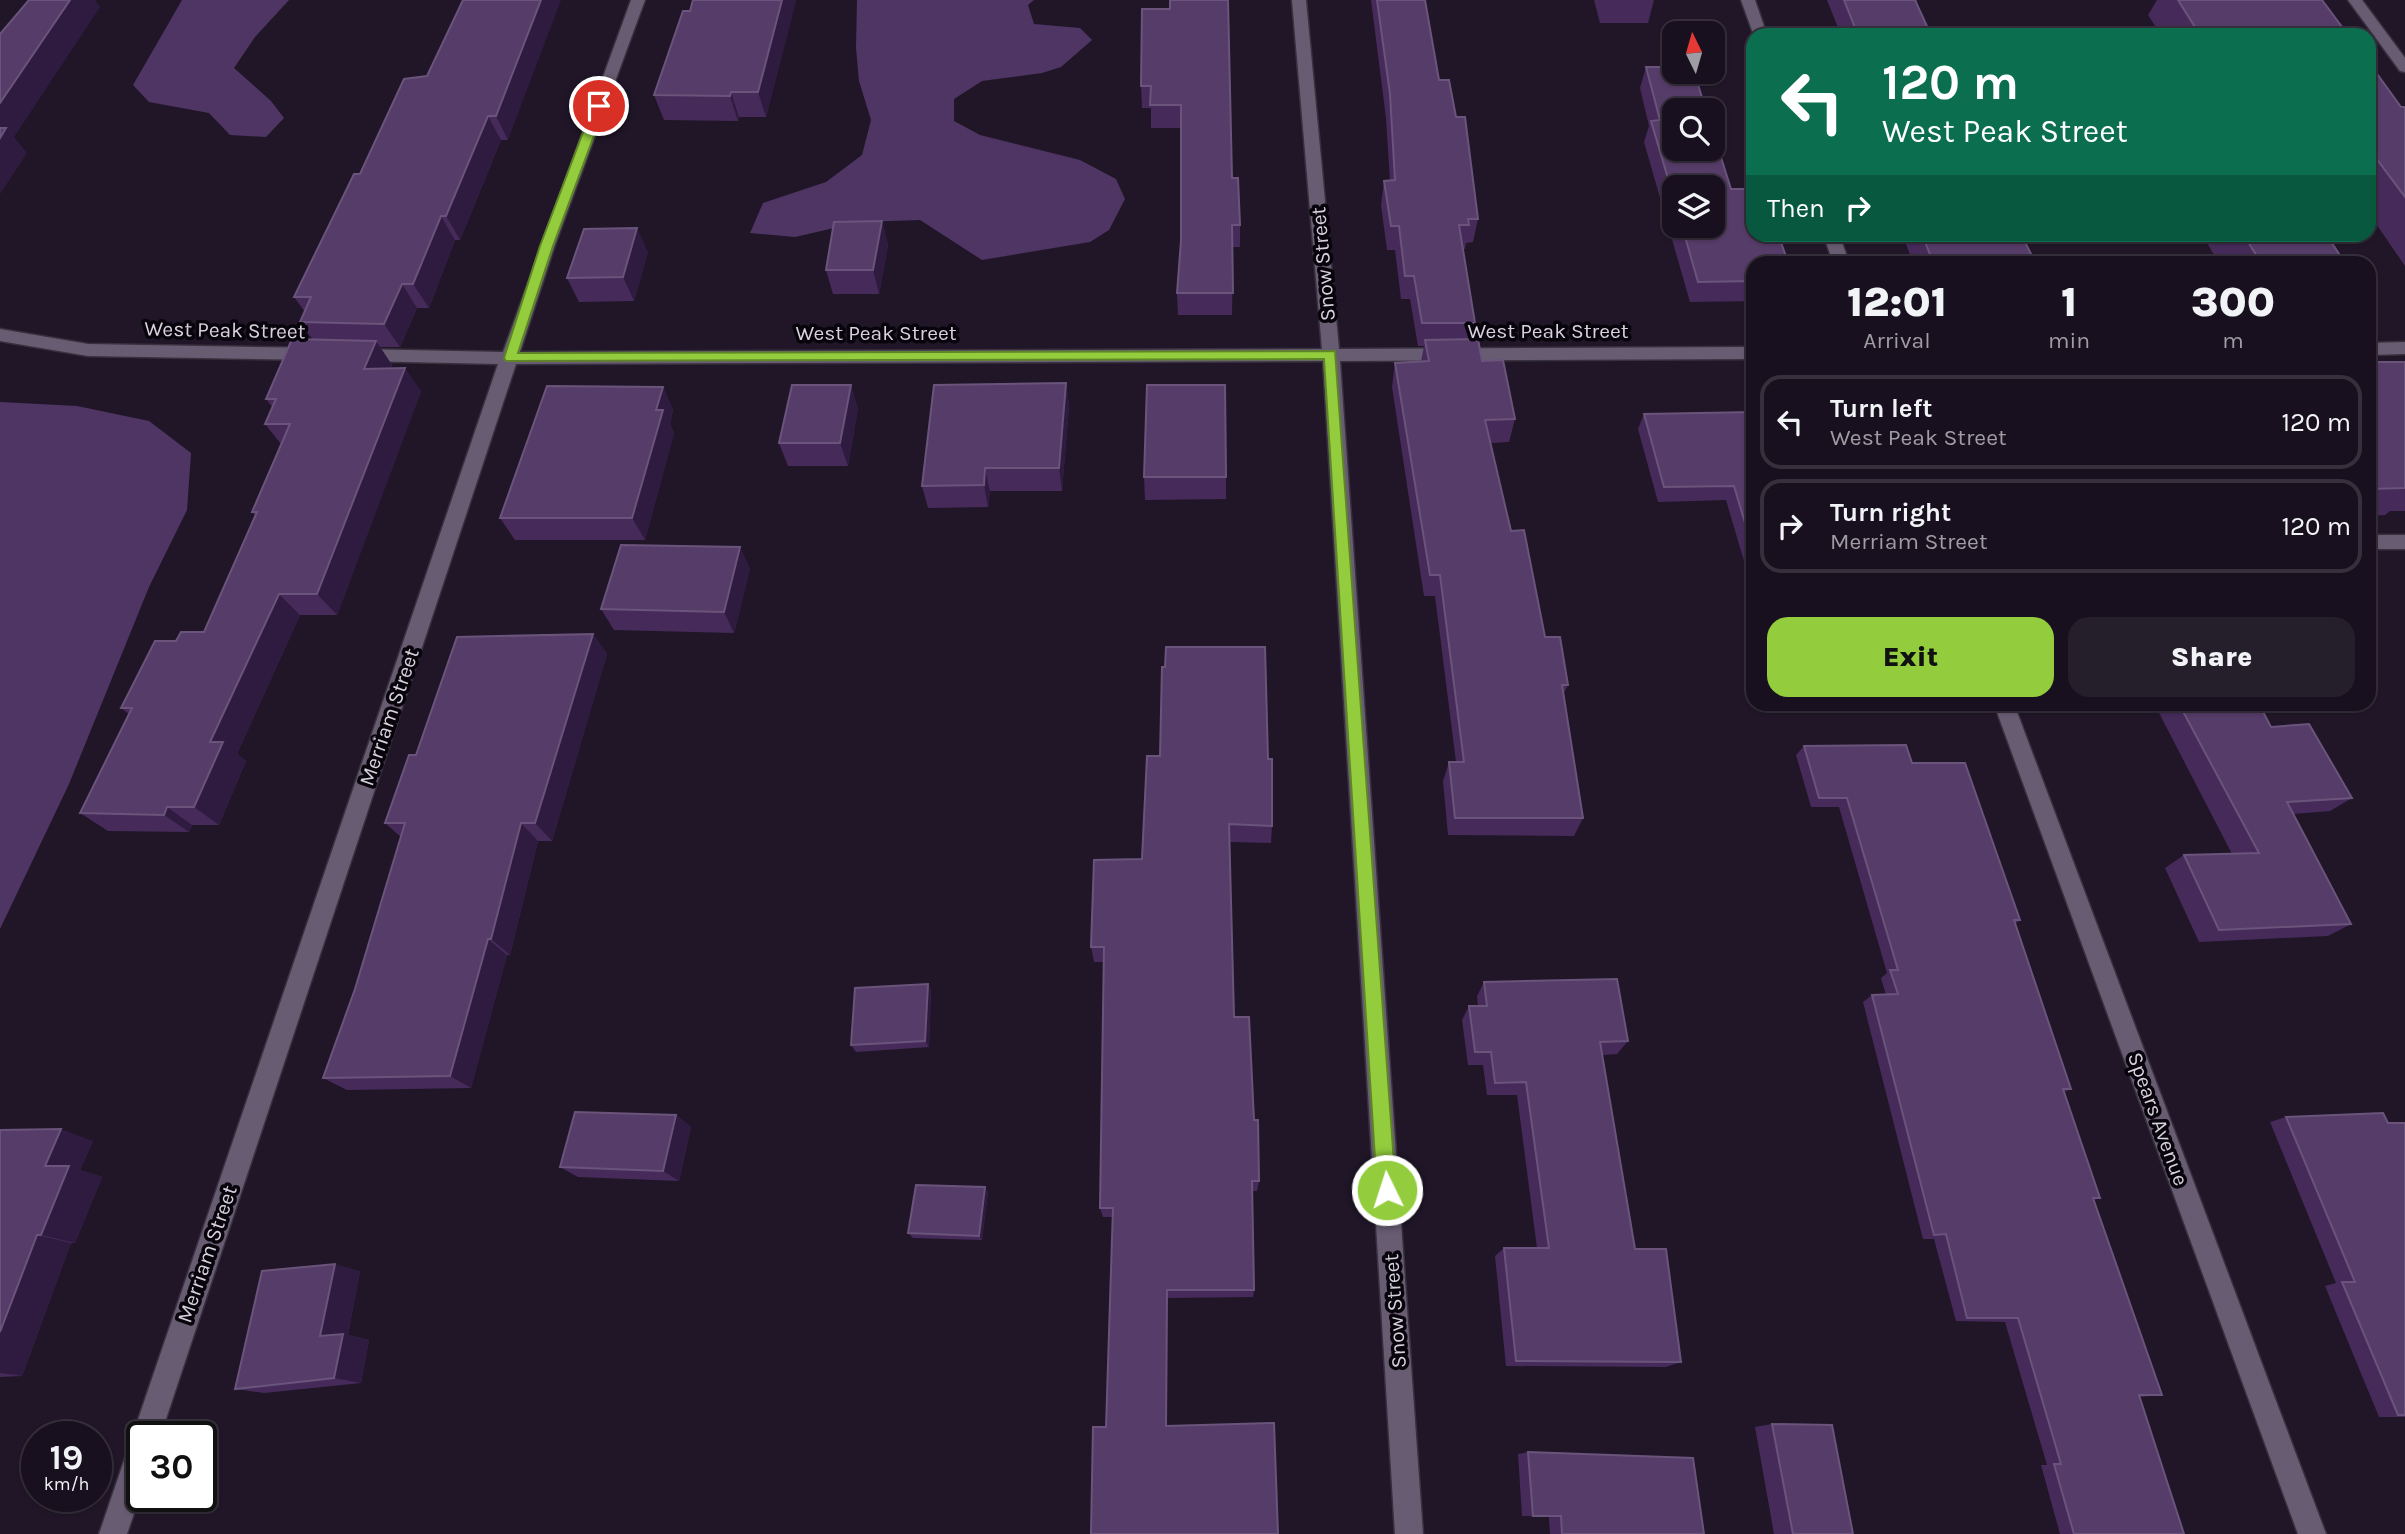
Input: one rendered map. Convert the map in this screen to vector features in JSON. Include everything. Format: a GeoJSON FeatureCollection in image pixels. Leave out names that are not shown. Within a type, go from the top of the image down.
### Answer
{"type":"FeatureCollection","features":[{"type":"Feature","properties":{"kind":"street","name":"Merriam Street"},"geometry":{"type":"LineString","coordinates":[[151,1421],[547,246],[638,0]]}},
{"type":"Feature","properties":{"kind":"street","name":"Snow Street"},"geometry":{"type":"LineString","coordinates":[[1299,0],[1331,354],[1409,1534]]}},
{"type":"Feature","properties":{"kind":"street"},"geometry":{"type":"LineString","coordinates":[[1748,0],[1758,28]]}},
{"type":"Feature","properties":{"kind":"street"},"geometry":{"type":"LineString","coordinates":[[2355,0],[2376,28]]}},
{"type":"Feature","properties":{"kind":"street"},"geometry":{"type":"LineString","coordinates":[[2376,29],[2405,68]]}},
{"type":"Feature","properties":{"kind":"street","name":"West Peak Street"},"geometry":{"type":"LineString","coordinates":[[0,335],[89,350],[510,358],[1746,353]]}},
{"type":"Feature","properties":{"kind":"street"},"geometry":{"type":"LineString","coordinates":[[2376,349],[2405,348]]}},
{"type":"Feature","properties":{"kind":"street"},"geometry":{"type":"LineString","coordinates":[[2376,542],[2405,542]]}},
{"type":"Feature","properties":{"kind":"street","name":"Spears Avenue"},"geometry":{"type":"LineString","coordinates":[[2007,711],[2312,1534]]}},
{"type":"Feature","properties":{"kind":"street"},"geometry":{"type":"LineString","coordinates":[[113,1534],[126,1496]]}},
{"type":"Feature","properties":{"kind":"shaded area"},"geometry":{"type":"Polygon","coordinates":[[[182,0],[289,0],[255,37],[234,68],[271,101],[284,118],[266,137],[230,135],[209,113],[149,102],[133,85],[182,0]]]}},
{"type":"Feature","properties":{"kind":"shaded area"},"geometry":{"type":"Polygon","coordinates":[[[857,0],[1034,0],[1028,5],[1034,24],[1080,28],[1092,40],[1061,67],[1042,73],[982,81],[954,99],[954,121],[980,135],[1080,160],[1116,179],[1125,199],[1109,230],[1090,242],[982,260],[920,220],[860,222],[795,237],[750,233],[763,203],[826,182],[862,155],[871,120],[859,81],[856,48],[857,0]]]}},
{"type":"Feature","properties":{"kind":"shaded area"},"geometry":{"type":"Polygon","coordinates":[[[0,402],[77,406],[149,421],[191,453],[187,510],[149,587],[69,784],[0,929],[0,402]]]}},
{"type":"Feature","properties":{"kind":"building"},"geometry":{"type":"Polygon","coordinates":[[[29,0],[70,0],[0,103],[0,34],[29,0]]]}},
{"type":"Feature","properties":{"kind":"building"},"geometry":{"type":"Polygon","coordinates":[[[463,0],[541,0],[496,116],[488,116],[446,216],[441,216],[413,284],[402,284],[384,324],[300,322],[311,297],[294,297],[354,174],[360,174],[404,79],[427,76],[463,0]]]}},
{"type":"Feature","properties":{"kind":"building"},"geometry":{"type":"Polygon","coordinates":[[[693,0],[782,0],[758,92],[731,92],[730,96],[654,95],[683,11],[690,11],[693,0]]]}},
{"type":"Feature","properties":{"kind":"building"},"geometry":{"type":"Polygon","coordinates":[[[1170,0],[1228,0],[1232,178],[1238,178],[1240,225],[1232,225],[1233,293],[1177,293],[1181,241],[1181,105],[1150,105],[1151,86],[1141,86],[1142,9],[1170,9],[1170,0]]]}},
{"type":"Feature","properties":{"kind":"building"},"geometry":{"type":"Polygon","coordinates":[[[1377,0],[1425,0],[1439,80],[1449,80],[1456,117],[1465,117],[1478,219],[1468,219],[1469,225],[1459,225],[1475,323],[1422,323],[1414,276],[1405,276],[1399,226],[1391,226],[1384,181],[1395,180],[1390,94],[1377,0]]]}},
{"type":"Feature","properties":{"kind":"building"},"geometry":{"type":"Polygon","coordinates":[[[1844,0],[1915,0],[1928,28],[1855,28],[1844,0]]]}},
{"type":"Feature","properties":{"kind":"building"},"geometry":{"type":"Polygon","coordinates":[[[2178,0],[2322,0],[2343,28],[2196,28],[2178,0]]]}},
{"type":"Feature","properties":{"kind":"building"},"geometry":{"type":"Polygon","coordinates":[[[1646,67],[1662,67],[1662,84],[1698,84],[1702,98],[1662,98],[1662,158],[1651,121],[1660,120],[1646,67]]]}},
{"type":"Feature","properties":{"kind":"building"},"geometry":{"type":"Polygon","coordinates":[[[2376,72],[2401,107],[2405,107],[2405,197],[2376,158],[2376,72]]]}},
{"type":"Feature","properties":{"kind":"building"},"geometry":{"type":"Polygon","coordinates":[[[1663,161],[1722,161],[1731,189],[1746,189],[1746,242],[1781,242],[1786,256],[1746,256],[1746,281],[1698,282],[1685,238],[1725,238],[1725,175],[1667,175],[1663,161]]]}},
{"type":"Feature","properties":{"kind":"building"},"geometry":{"type":"Polygon","coordinates":[[[882,221],[873,270],[826,270],[834,222],[882,221]]]}},
{"type":"Feature","properties":{"kind":"building"},"geometry":{"type":"Polygon","coordinates":[[[637,228],[623,277],[567,278],[584,229],[637,228]]]}},
{"type":"Feature","properties":{"kind":"building"},"geometry":{"type":"Polygon","coordinates":[[[1925,242],[2025,242],[2032,256],[1931,256],[1925,242]]]}},
{"type":"Feature","properties":{"kind":"building"},"geometry":{"type":"Polygon","coordinates":[[[2248,242],[2331,242],[2340,256],[2257,256],[2248,242]]]}},
{"type":"Feature","properties":{"kind":"building"},"geometry":{"type":"Polygon","coordinates":[[[292,339],[376,341],[364,369],[405,368],[317,594],[279,594],[210,742],[223,742],[194,807],[167,807],[164,815],[80,813],[132,708],[121,708],[155,641],[176,641],[181,632],[204,632],[257,512],[252,512],[290,424],[265,424],[276,399],[266,399],[292,339]]]}},
{"type":"Feature","properties":{"kind":"building"},"geometry":{"type":"Polygon","coordinates":[[[1478,339],[1482,361],[1503,360],[1515,419],[1485,420],[1511,531],[1524,530],[1545,637],[1560,637],[1568,685],[1562,685],[1583,818],[1455,818],[1449,762],[1464,762],[1440,575],[1430,575],[1395,363],[1429,361],[1425,340],[1478,339]]]}},
{"type":"Feature","properties":{"kind":"building"},"geometry":{"type":"Polygon","coordinates":[[[2376,362],[2405,362],[2405,488],[2376,489],[2376,362]]]}},
{"type":"Feature","properties":{"kind":"building"},"geometry":{"type":"Polygon","coordinates":[[[1066,383],[1059,468],[985,468],[984,485],[922,486],[934,385],[1066,383]]]}},
{"type":"Feature","properties":{"kind":"building"},"geometry":{"type":"Polygon","coordinates":[[[792,385],[851,385],[840,443],[779,443],[792,385]]]}},
{"type":"Feature","properties":{"kind":"building"},"geometry":{"type":"Polygon","coordinates":[[[1147,385],[1225,385],[1226,477],[1144,477],[1147,385]]]}},
{"type":"Feature","properties":{"kind":"building"},"geometry":{"type":"Polygon","coordinates":[[[547,386],[663,387],[656,410],[663,410],[632,518],[500,518],[547,386]]]}},
{"type":"Feature","properties":{"kind":"building"},"geometry":{"type":"Polygon","coordinates":[[[1746,412],[1746,526],[1734,486],[1664,487],[1644,414],[1746,412]]]}},
{"type":"Feature","properties":{"kind":"building"},"geometry":{"type":"Polygon","coordinates":[[[621,545],[740,547],[724,612],[601,609],[621,545]]]}},
{"type":"Feature","properties":{"kind":"building"},"geometry":{"type":"Polygon","coordinates":[[[593,634],[535,823],[521,823],[491,939],[488,939],[450,1076],[323,1078],[355,989],[405,823],[385,823],[409,755],[416,755],[457,637],[593,634]]]}},
{"type":"Feature","properties":{"kind":"building"},"geometry":{"type":"Polygon","coordinates":[[[1166,647],[1265,647],[1268,759],[1272,759],[1272,826],[1229,824],[1234,1017],[1249,1017],[1254,1120],[1258,1120],[1259,1181],[1252,1181],[1254,1290],[1167,1290],[1166,1426],[1274,1423],[1278,1534],[1091,1534],[1093,1427],[1106,1427],[1113,1208],[1100,1208],[1104,947],[1091,947],[1094,860],[1142,859],[1147,756],[1160,756],[1162,667],[1165,667],[1166,647]]]}},
{"type":"Feature","properties":{"kind":"building"},"geometry":{"type":"Polygon","coordinates":[[[2183,711],[2263,711],[2271,727],[2309,724],[2352,798],[2287,802],[2351,924],[2219,930],[2184,855],[2259,853],[2183,711]]]}},
{"type":"Feature","properties":{"kind":"building"},"geometry":{"type":"Polygon","coordinates":[[[1906,745],[1912,763],[1965,763],[2020,920],[2014,920],[2071,1089],[2063,1089],[2100,1198],[2093,1198],[2162,1395],[2139,1395],[2184,1534],[2074,1534],[2054,1464],[2061,1464],[2018,1318],[1967,1318],[1946,1234],[1934,1235],[1872,995],[1898,994],[1890,970],[1898,970],[1847,798],[1819,798],[1804,746],[1906,745]]]}},
{"type":"Feature","properties":{"kind":"building"},"geometry":{"type":"Polygon","coordinates":[[[1617,979],[1628,1041],[1600,1042],[1635,1249],[1666,1249],[1681,1362],[1516,1361],[1504,1248],[1549,1248],[1526,1082],[1495,1083],[1491,1052],[1475,1052],[1469,1006],[1487,1006],[1484,982],[1617,979]]]}},
{"type":"Feature","properties":{"kind":"building"},"geometry":{"type":"Polygon","coordinates":[[[928,984],[925,1041],[851,1045],[855,988],[928,984]]]}},
{"type":"Feature","properties":{"kind":"building"},"geometry":{"type":"Polygon","coordinates":[[[575,1112],[676,1115],[663,1171],[560,1167],[575,1112]]]}},
{"type":"Feature","properties":{"kind":"building"},"geometry":{"type":"Polygon","coordinates":[[[2383,1113],[2388,1123],[2405,1123],[2405,1415],[2398,1415],[2342,1282],[2355,1282],[2286,1117],[2383,1113]]]}},
{"type":"Feature","properties":{"kind":"building"},"geometry":{"type":"Polygon","coordinates":[[[61,1129],[45,1166],[69,1166],[41,1235],[37,1235],[0,1332],[0,1130],[61,1129]]]}},
{"type":"Feature","properties":{"kind":"building"},"geometry":{"type":"Polygon","coordinates":[[[916,1185],[985,1187],[979,1236],[908,1233],[916,1185]]]}},
{"type":"Feature","properties":{"kind":"building"},"geometry":{"type":"Polygon","coordinates":[[[335,1264],[320,1336],[343,1334],[334,1378],[235,1389],[262,1271],[335,1264]]]}},
{"type":"Feature","properties":{"kind":"building"},"geometry":{"type":"Polygon","coordinates":[[[1772,1424],[1832,1425],[1853,1534],[1793,1534],[1772,1424]]]}},
{"type":"Feature","properties":{"kind":"building"},"geometry":{"type":"Polygon","coordinates":[[[1528,1452],[1693,1458],[1704,1534],[1562,1534],[1561,1516],[1533,1516],[1528,1452]]]}},
{"type":"Feature","properties":{"kind":"route"},"geometry":{"type":"LineString","coordinates":[[599,106],[547,246],[510,358],[1331,354],[1387,1190]]}}]}
